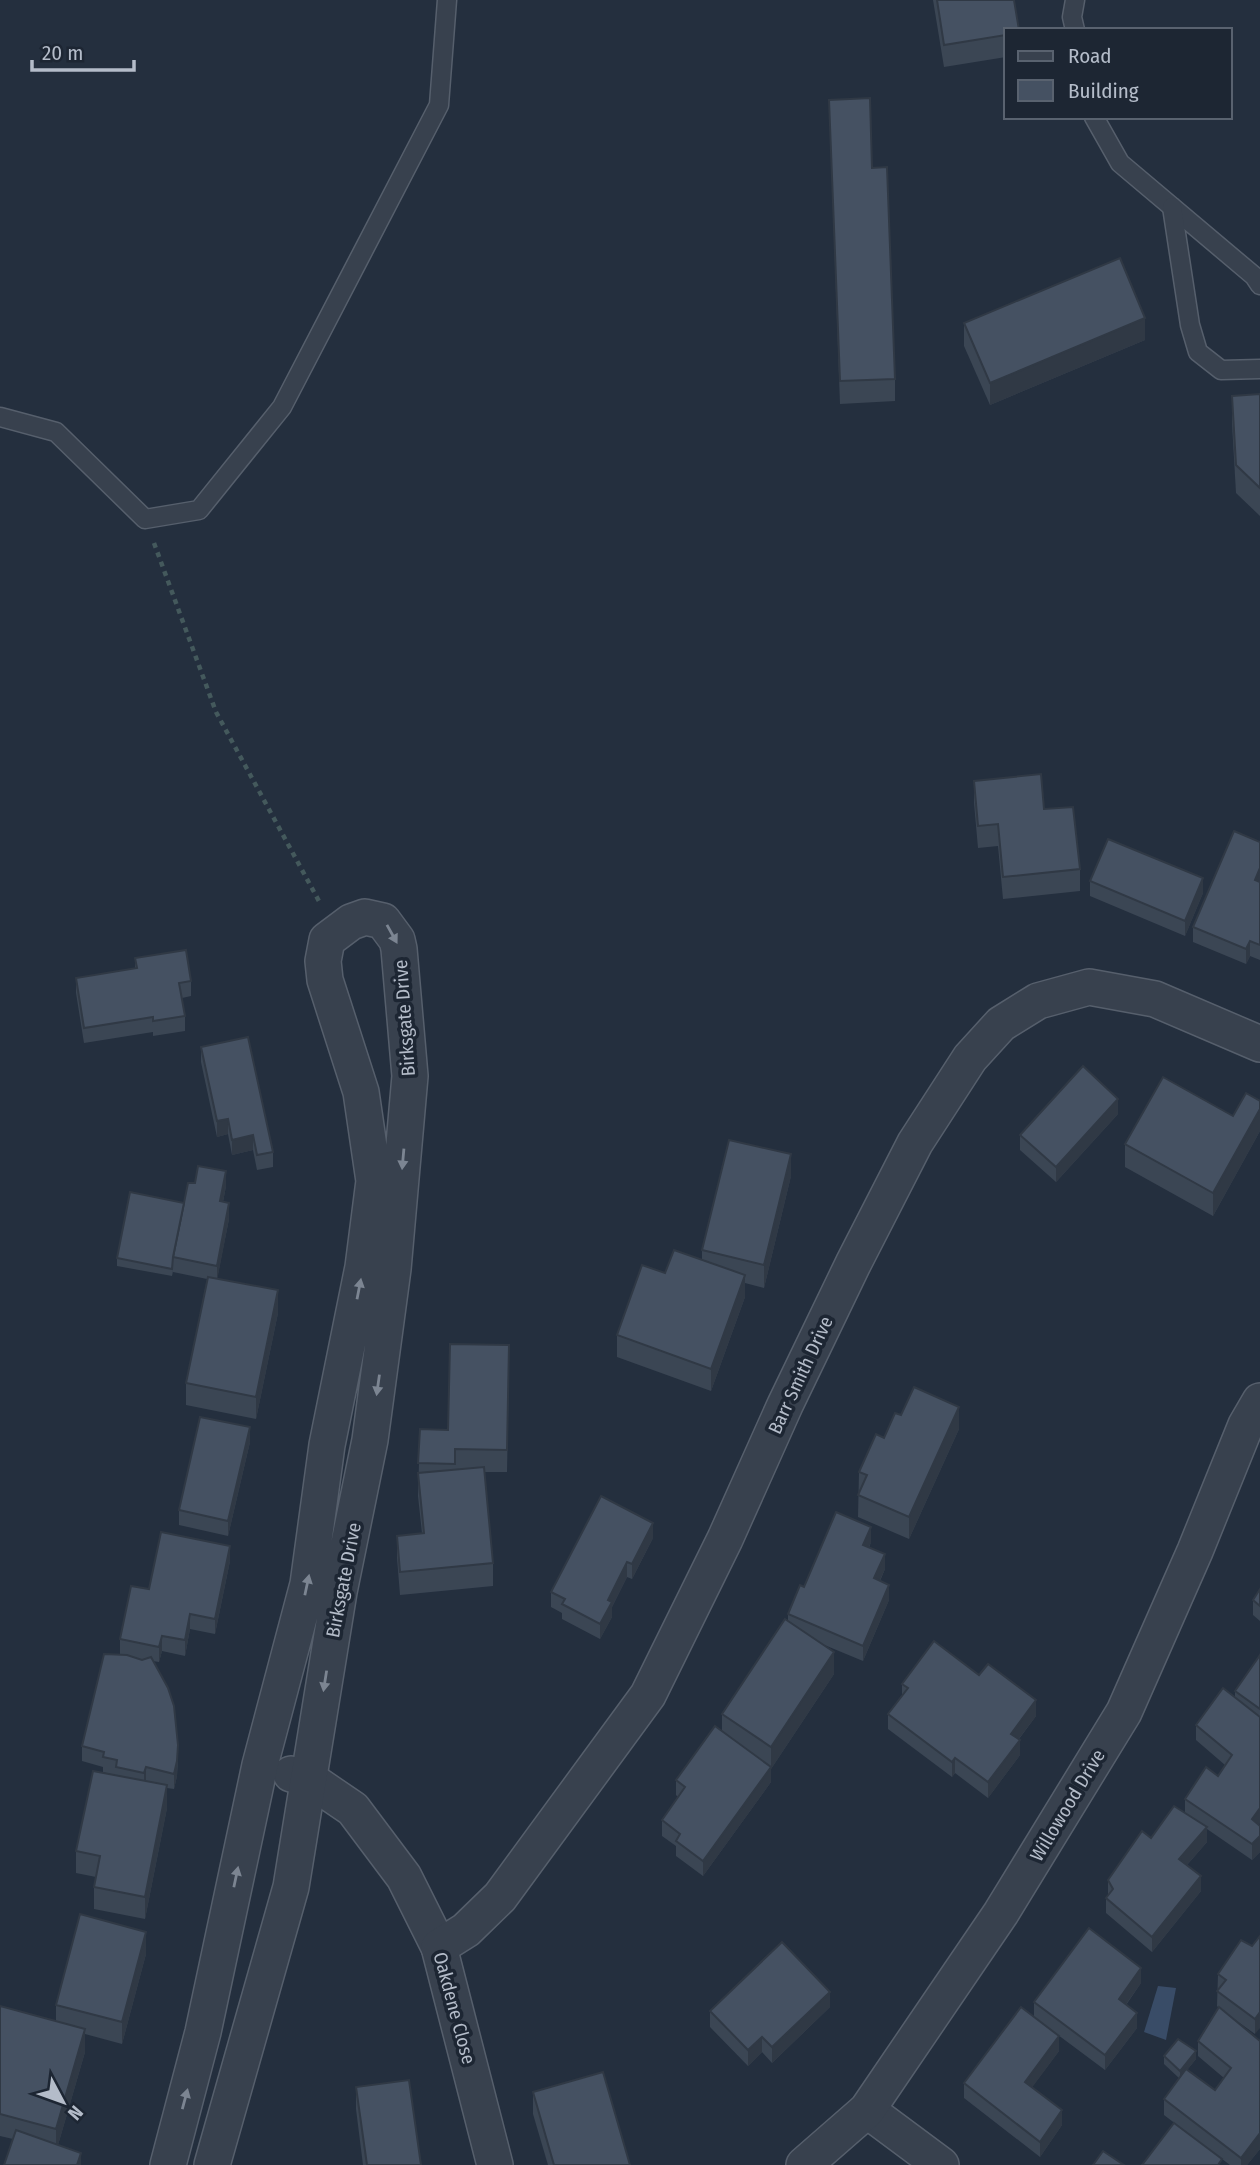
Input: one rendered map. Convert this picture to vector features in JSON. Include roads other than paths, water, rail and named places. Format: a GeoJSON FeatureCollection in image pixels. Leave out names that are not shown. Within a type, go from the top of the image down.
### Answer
{"type":"FeatureCollection","features":[{"type":"Feature","properties":{"kind":"street","name":"Birksgate Drive"},"geometry":{"type":"LineString","coordinates":[[167,2165],[203,2032],[260,1765],[308,1584],[327,1445],[363,1267],[374,1181],[361,1092],[326,980],[323,961],[327,940],[351,922],[365,917],[383,921],[397,940],[410,1076],[393,1269],[370,1440],[339,1592],[291,1887],[212,2165]]}},
{"type":"Feature","properties":{"kind":"street","name":"Barr Smith Drive"},"geometry":{"type":"LineString","coordinates":[[439,1947],[466,1930],[500,1897],[648,1695],[725,1539],[785,1405],[853,1264],[915,1143],[970,1058],[1001,1024],[1038,1001],[1089,986],[1155,999],[1260,1044]]}},
{"type":"Feature","properties":{"kind":"street","name":"Willowood Drive"},"geometry":{"type":"LineString","coordinates":[[804,2165],[867,2110],[1001,1913],[1124,1712],[1195,1551],[1246,1425],[1260,1401]]}},
{"type":"Feature","properties":{"kind":"street","name":"Oakdene Close"},"geometry":{"type":"LineString","coordinates":[[260,1765],[309,1779],[353,1809],[404,1877],[439,1947],[495,2165]]}},
{"type":"Feature","properties":{"kind":"street"},"geometry":{"type":"LineString","coordinates":[[867,2110],[941,2165]]}},
{"type":"Feature","properties":{"kind":"lane"},"geometry":{"type":"LineString","coordinates":[[0,417],[56,432],[145,519],[199,510],[282,407],[439,105],[447,0]]}},
{"type":"Feature","properties":{"kind":"lane"},"geometry":{"type":"LineString","coordinates":[[1074,28],[1072,17],[1075,0]]}},
{"type":"Feature","properties":{"kind":"lane"},"geometry":{"type":"LineString","coordinates":[[1095,119],[1119,163],[1254,276],[1260,285]]}},
{"type":"Feature","properties":{"kind":"lane"},"geometry":{"type":"LineString","coordinates":[[1172,207],[1190,325],[1198,352],[1221,370],[1260,369]]}},
{"type":"Feature","properties":{"kind":"water"},"geometry":{"type":"Polygon","coordinates":[[[1158,1986],[1176,1988],[1166,2040],[1144,2032],[1158,1986]]]}}]}
